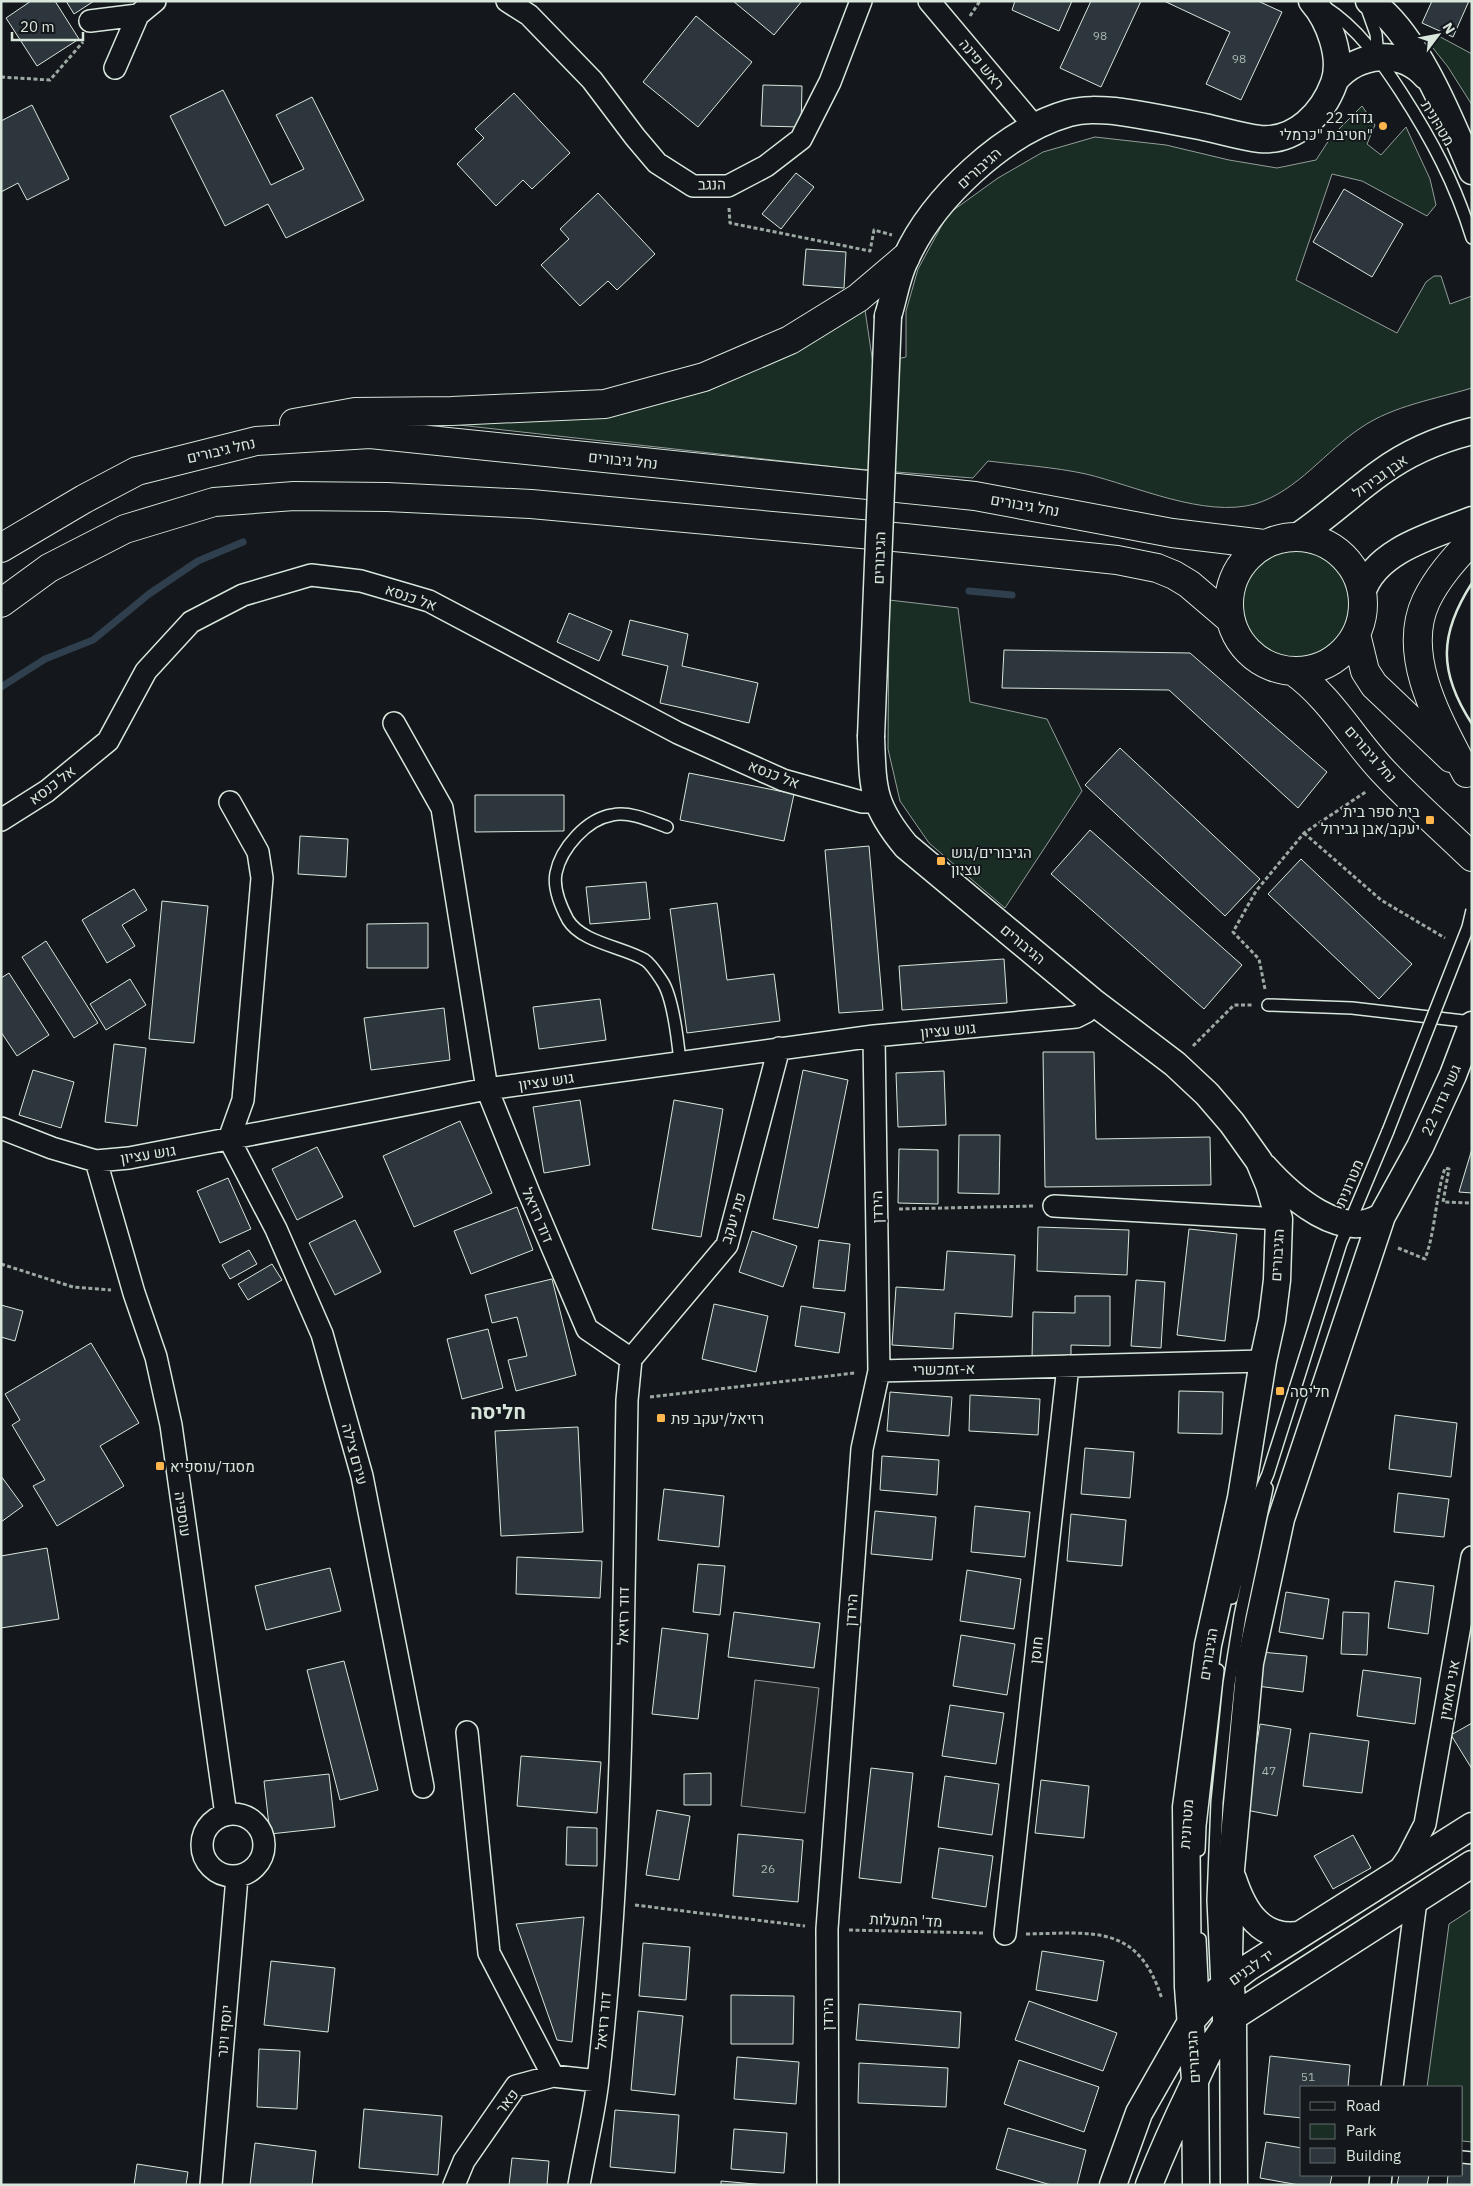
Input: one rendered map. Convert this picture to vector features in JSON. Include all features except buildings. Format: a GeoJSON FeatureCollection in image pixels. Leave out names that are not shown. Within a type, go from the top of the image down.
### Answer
{"type":"FeatureCollection","features":[{"type":"Feature","properties":{"kind":"main road"},"geometry":{"type":"LineString","coordinates":[[166,463],[291,423],[355,412],[452,411],[606,404],[704,377],[790,340],[858,298],[900,247]]}},
{"type":"Feature","properties":{"kind":"main road","name":"נחל גיבורים"},"geometry":{"type":"LineString","coordinates":[[1,548],[130,476],[166,463],[256,441],[370,434],[975,496],[1172,533],[1264,544]]}},
{"type":"Feature","properties":{"kind":"main road"},"geometry":{"type":"LineString","coordinates":[[1,603],[49,568],[125,529],[214,502],[294,496],[368,496],[531,504],[905,538],[1116,560],[1157,568],[1189,584],[1230,619],[1241,642],[1258,660],[1280,670],[1292,671],[1312,669],[1330,662],[1345,650],[1356,634],[1362,614],[1362,593],[1359,580],[1345,558],[1323,542],[1297,537],[1280,538],[1264,544],[1250,554],[1238,570],[1230,588],[1230,619]]}},
{"type":"Feature","properties":{"kind":"main road"},"geometry":{"type":"LineString","coordinates":[[1469,776],[1440,724],[1423,681],[1417,642],[1426,602],[1447,568],[1472,540]]}},
{"type":"Feature","properties":{"kind":"main road"},"geometry":{"type":"LineString","coordinates":[[1356,634],[1365,671],[1374,685],[1469,776]]}},
{"type":"Feature","properties":{"kind":"main road","name":"נחל גיבורים"},"geometry":{"type":"LineString","coordinates":[[1292,671],[1309,683],[1322,696],[1383,771],[1472,857]]}},
{"type":"Feature","properties":{"kind":"street"},"geometry":{"type":"LineString","coordinates":[[115,68],[138,15],[156,1]]}},
{"type":"Feature","properties":{"kind":"street","name":"הנגב"},"geometry":{"type":"LineString","coordinates":[[507,1],[528,16],[592,80],[635,137],[658,163],[693,186],[728,186],[766,166],[801,139],[830,82],[861,1]]}},
{"type":"Feature","properties":{"kind":"street","name":"ראש פינה"},"geometry":{"type":"LineString","coordinates":[[929,1],[1035,127]]}},
{"type":"Feature","properties":{"kind":"street","name":"הגיבורים"},"geometry":{"type":"LineString","coordinates":[[1234,2185],[1213,2022],[1188,1987],[1186,1807],[1208,1645],[1241,1498],[1263,1361],[1272,1320],[1277,1280],[1279,1219],[1269,1185],[1258,1161],[1213,1102],[1175,1064],[1092,1001],[906,846],[889,825],[877,802],[873,777],[871,737],[888,316],[900,247],[988,157],[1015,137],[1070,113],[1090,109],[1138,114],[1261,139],[1273,138],[1297,130],[1320,111],[1335,80],[1335,50],[1324,20],[1312,1]]}},
{"type":"Feature","properties":{"kind":"street"},"geometry":{"type":"LineString","coordinates":[[1369,1],[1394,23],[1428,78],[1455,130],[1472,171]]}},
{"type":"Feature","properties":{"kind":"street"},"geometry":{"type":"LineString","coordinates":[[90,21],[138,15]]}},
{"type":"Feature","properties":{"kind":"street"},"geometry":{"type":"LineString","coordinates":[[1335,80],[1358,63],[1378,57],[1399,58],[1408,62],[1428,78]]}},
{"type":"Feature","properties":{"kind":"street","name":"אבן גבירול"},"geometry":{"type":"LineString","coordinates":[[1297,537],[1333,512],[1381,472],[1404,458],[1440,441],[1472,431]]}},
{"type":"Feature","properties":{"kind":"street"},"geometry":{"type":"LineString","coordinates":[[1362,593],[1366,581],[1371,574],[1391,556],[1411,545],[1472,520]]}},
{"type":"Feature","properties":{"kind":"street","name":"אל כנסא"},"geometry":{"type":"LineString","coordinates":[[1,820],[47,791],[108,741],[146,671],[191,622],[243,594],[311,575],[361,581],[429,601],[678,733],[783,780],[862,802],[877,802]]}},
{"type":"Feature","properties":{"kind":"street","name":"דוד רזיאל"},"geometry":{"type":"LineString","coordinates":[[394,723],[442,808],[488,1089],[529,1194],[587,1329],[631,1359],[627,1400],[620,1782],[615,1902],[598,2081],[579,2185]]}},
{"type":"Feature","properties":{"kind":"street"},"geometry":{"type":"LineString","coordinates":[[229,1139],[243,1100],[262,878],[258,852],[230,802]]}},
{"type":"Feature","properties":{"kind":"street","name":"גוש עציון"},"geometry":{"type":"LineString","coordinates":[[1,1128],[52,1148],[96,1161],[129,1158],[488,1089],[874,1036],[1076,1017],[1086,1012],[1092,1001]]}},
{"type":"Feature","properties":{"kind":"street","name":"גשר גדוד 22"},"geometry":{"type":"LineString","coordinates":[[1420,1147],[1472,1023]]}},
{"type":"Feature","properties":{"kind":"street","name":"הירדן"},"geometry":{"type":"LineString","coordinates":[[828,2185],[827,1929],[862,1449],[879,1371],[874,1036]]}},
{"type":"Feature","properties":{"kind":"street","name":"פת יעקב"},"geometry":{"type":"LineString","coordinates":[[631,1359],[727,1246],[780,1048]]}},
{"type":"Feature","properties":{"kind":"street","name":"עירם צילה"},"geometry":{"type":"LineString","coordinates":[[229,1139],[276,1229],[322,1334],[362,1476],[423,1787]]}},
{"type":"Feature","properties":{"kind":"street","name":"הגיבורים"},"geometry":{"type":"LineString","coordinates":[[1196,2185],[1195,2080],[1213,2022],[1229,1956],[1231,1869],[1250,1663],[1281,1519],[1382,1216],[1420,1147]]}},
{"type":"Feature","properties":{"kind":"street","name":"עוספיה"},"geometry":{"type":"LineString","coordinates":[[96,1161],[134,1293],[156,1357],[171,1424],[226,1815]]}},
{"type":"Feature","properties":{"kind":"street"},"geometry":{"type":"LineString","coordinates":[[1258,1161],[1298,1199],[1325,1216],[1348,1225],[1366,1224],[1382,1216]]}},
{"type":"Feature","properties":{"kind":"street"},"geometry":{"type":"LineString","coordinates":[[1054,1206],[1279,1219]]}},
{"type":"Feature","properties":{"kind":"street","name":"א-זמכשרי"},"geometry":{"type":"LineString","coordinates":[[879,1371],[1263,1361]]}},
{"type":"Feature","properties":{"kind":"street","name":"חוסן"},"geometry":{"type":"LineString","coordinates":[[1005,1934],[1068,1366]]}},
{"type":"Feature","properties":{"kind":"street","name":"אני מאמין"},"geometry":{"type":"LineString","coordinates":[[1394,1877],[1408,1857],[1425,1824],[1472,1557]]}},
{"type":"Feature","properties":{"kind":"street"},"geometry":{"type":"LineString","coordinates":[[466,1732],[488,1953],[553,2076]]}},
{"type":"Feature","properties":{"kind":"street"},"geometry":{"type":"LineString","coordinates":[[240,1814],[258,1826],[263,1836],[265,1847],[259,1862],[247,1874],[237,1877],[226,1876],[217,1872],[204,1858],[202,1848],[206,1829],[212,1821],[226,1815],[240,1814]]}},
{"type":"Feature","properties":{"kind":"street"},"geometry":{"type":"LineString","coordinates":[[1425,1824],[1428,1832],[1436,1838],[1463,1831]]}},
{"type":"Feature","properties":{"kind":"street","name":"יד לבנים"},"geometry":{"type":"LineString","coordinates":[[1113,2185],[1139,2113],[1213,2022],[1299,1935],[1394,1877],[1463,1831]]}},
{"type":"Feature","properties":{"kind":"street","name":"יד לבנים"},"geometry":{"type":"LineString","coordinates":[[1213,2022],[1416,1901],[1472,1864]]}},
{"type":"Feature","properties":{"kind":"street"},"geometry":{"type":"LineString","coordinates":[[1231,1869],[1237,1891],[1256,1921],[1276,1936],[1299,1935]]}},
{"type":"Feature","properties":{"kind":"street","name":"יוסף וינר"},"geometry":{"type":"LineString","coordinates":[[211,2185],[237,1877]]}},
{"type":"Feature","properties":{"kind":"street"},"geometry":{"type":"LineString","coordinates":[[1392,2086],[1416,1901]]}},
{"type":"Feature","properties":{"kind":"street"},"geometry":{"type":"LineString","coordinates":[[1149,2185],[1165,2143],[1195,2080],[1213,2022]]}},
{"type":"Feature","properties":{"kind":"street","name":"פאר"},"geometry":{"type":"LineString","coordinates":[[454,2185],[464,2161],[516,2086],[553,2076],[598,2081]]}},
{"type":"Feature","properties":{"kind":"lane","name":"מטרונית"},"geometry":{"type":"LineString","coordinates":[[1316,1],[1347,24],[1378,57],[1431,138],[1460,201],[1472,238]]}},
{"type":"Feature","properties":{"kind":"lane","name":"מטרונית"},"geometry":{"type":"LineString","coordinates":[[1364,1],[1376,34],[1378,57]]}},
{"type":"Feature","properties":{"kind":"lane"},"geometry":{"type":"LineString","coordinates":[[667,827],[637,817],[612,815],[585,827],[566,852],[556,873],[558,895],[569,922],[587,936],[646,961],[664,983],[676,1025],[680,1062]]}},
{"type":"Feature","properties":{"kind":"lane","name":"מטרונית"},"geometry":{"type":"LineString","coordinates":[[1222,1638],[1256,1504],[1268,1474],[1348,1225],[1388,1131],[1468,927],[1472,910]]}},
{"type":"Feature","properties":{"kind":"lane"},"geometry":{"type":"LineString","coordinates":[[1268,1004],[1352,1008],[1472,1023]]}},
{"type":"Feature","properties":{"kind":"lane","name":"מטרונית"},"geometry":{"type":"LineString","coordinates":[[1207,2185],[1213,2022],[1213,1900],[1217,1802],[1235,1645],[1264,1505],[1268,1474]]}},
{"type":"Feature","properties":{"kind":"lane","name":"מטרונית"},"geometry":{"type":"LineString","coordinates":[[1213,2022],[1198,1900],[1200,1826],[1219,1657]]}},
{"type":"Feature","properties":{"kind":"lane","name":"מטרונית"},"geometry":{"type":"LineString","coordinates":[[1217,1802],[1231,1869]]}},
{"type":"Feature","properties":{"kind":"lane"},"geometry":{"type":"LineString","coordinates":[[1222,2099],[1222,2185]]}},
{"type":"Feature","properties":{"kind":"path"},"geometry":{"type":"LineString","coordinates":[[1,77],[50,80],[84,40],[90,21]]}},
{"type":"Feature","properties":{"kind":"path"},"geometry":{"type":"LineString","coordinates":[[728,186],[730,223],[870,250],[874,230],[900,247]]}},
{"type":"Feature","properties":{"kind":"path"},"geometry":{"type":"LineString","coordinates":[[1175,1064],[1234,1005],[1268,1004],[1259,959],[1233,932],[1256,891],[1304,833],[1375,786]]}},
{"type":"Feature","properties":{"kind":"path"},"geometry":{"type":"LineString","coordinates":[[1304,833],[1381,900],[1450,941]]}},
{"type":"Feature","properties":{"kind":"path"},"geometry":{"type":"LineString","coordinates":[[1420,1256],[1425,1259],[1433,1237],[1441,1180],[1445,1168],[1449,1169],[1443,1202],[1472,1204]]}},
{"type":"Feature","properties":{"kind":"path"},"geometry":{"type":"LineString","coordinates":[[877,1209],[1054,1206]]}},
{"type":"Feature","properties":{"kind":"path"},"geometry":{"type":"LineString","coordinates":[[1,1264],[73,1287],[134,1293]]}},
{"type":"Feature","properties":{"kind":"path"},"geometry":{"type":"LineString","coordinates":[[627,1400],[879,1371]]}},
{"type":"Feature","properties":{"kind":"path","name":"מד' המעלות"},"geometry":{"type":"LineString","coordinates":[[615,1902],[827,1929],[1102,1935],[1122,1942],[1134,1949],[1154,1974],[1163,2002]]}},
{"type":"Feature","properties":{"kind":"green space"},"geometry":{"type":"Polygon","coordinates":[[[1433,33],[1472,54],[1472,105],[1448,67],[1429,43],[1433,33]]]}},
{"type":"Feature","properties":{"kind":"green space"},"geometry":{"type":"Polygon","coordinates":[[[1362,106],[1375,125],[1367,144],[1381,155],[1406,127],[1430,179],[1436,205],[1427,216],[1362,181],[1332,174],[1296,280],[1397,333],[1426,282],[1434,276],[1441,276],[1450,304],[1472,296],[1472,388],[1401,408],[1374,420],[1349,437],[1285,490],[1255,504],[1235,507],[1214,507],[1192,504],[1086,474],[988,461],[973,478],[845,468],[432,422],[614,413],[660,403],[703,390],[864,303],[873,364],[906,357],[906,311],[918,269],[948,214],[998,178],[1043,152],[1095,137],[1166,145],[1229,160],[1277,168],[1316,160],[1331,137],[1362,106]]]}},
{"type":"Feature","properties":{"kind":"green space"},"geometry":{"type":"Polygon","coordinates":[[[1294,549],[1315,553],[1333,565],[1345,583],[1349,604],[1345,625],[1333,643],[1315,655],[1294,659],[1273,655],[1255,643],[1243,625],[1239,604],[1243,583],[1255,565],[1273,553],[1294,549]]]}},
{"type":"Feature","properties":{"kind":"green space"},"geometry":{"type":"Polygon","coordinates":[[[889,600],[958,608],[970,702],[1047,719],[1082,791],[1005,908],[929,843],[900,801],[888,749],[889,600]]]}},
{"type":"Feature","properties":{"kind":"green space"},"geometry":{"type":"Polygon","coordinates":[[[1472,1909],[1472,2142],[1463,2141],[1463,2086],[1427,2086],[1449,1924],[1472,1909]]]}},
{"type":"Feature","properties":{"kind":"shaded area"},"geometry":{"type":"Polygon","coordinates":[[[755,1680],[819,1688],[805,1813],[741,1806],[755,1680]]]}},
{"type":"Feature","properties":{"kind":"waterway"},"geometry":{"type":"LineString","coordinates":[[1,687],[45,659],[93,640],[149,594],[198,561],[243,542]]}},
{"type":"Feature","properties":{"kind":"waterway"},"geometry":{"type":"LineString","coordinates":[[969,591],[1012,595]]}},
{"type":"Feature","properties":{"kind":"wall"},"geometry":{"type":"LineString","coordinates":[[1472,583],[1453,619],[1447,653],[1448,670],[1453,687],[1472,724]]}},
{"type":"Feature","properties":{"kind":"place","name":"גדוד 22 חטיבת \"כרמלי\""},"geometry":{"type":"Point","coordinates":[1383,126]}},
{"type":"Feature","properties":{"kind":"place","name":"בית ספר בית יעקב/אבן גבירול"},"geometry":{"type":"Point","coordinates":[1430,820]}},
{"type":"Feature","properties":{"kind":"place","name":"הגיבורים/גוש עציון"},"geometry":{"type":"Point","coordinates":[941,861]}},
{"type":"Feature","properties":{"kind":"place","name":"חליסה"},"geometry":{"type":"Point","coordinates":[1280,1391]}},
{"type":"Feature","properties":{"kind":"place","name":"רזיאל/יעקב פת"},"geometry":{"type":"Point","coordinates":[661,1418]}},
{"type":"Feature","properties":{"kind":"place","name":"מסגד/עוספיא"},"geometry":{"type":"Point","coordinates":[160,1466]}},
{"type":"Feature","properties":{"kind":"district","name":"חליסה"},"geometry":{"type":"Point","coordinates":[498,1411]}}]}
